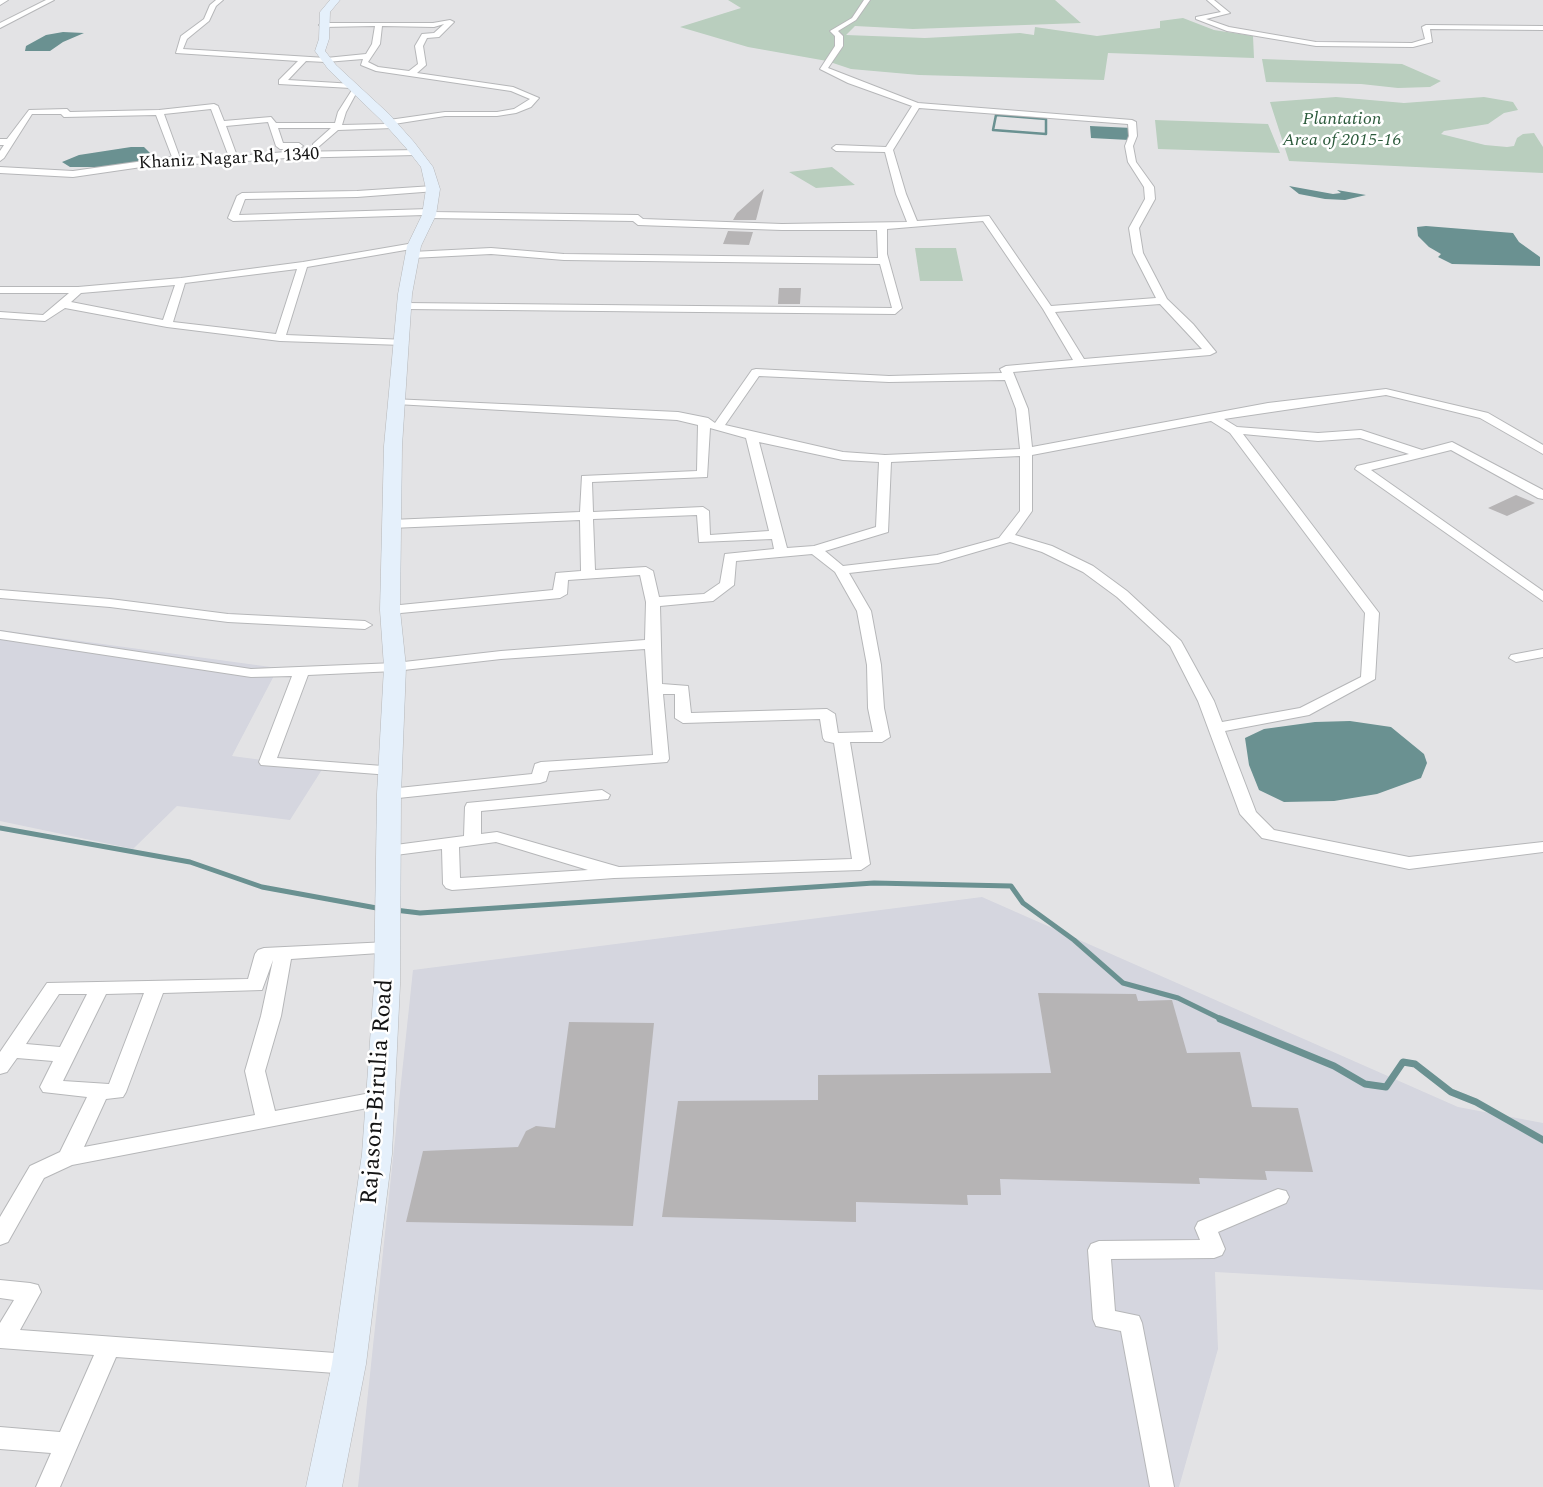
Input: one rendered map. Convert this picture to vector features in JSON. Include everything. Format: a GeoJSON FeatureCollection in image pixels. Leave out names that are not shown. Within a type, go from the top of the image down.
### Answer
{"type":"FeatureCollection","features":[{"type":"Feature","properties":{"kind":"street"},"geometry":{"type":"LineString","coordinates":[[0,3],[5,0]]}},
{"type":"Feature","properties":{"kind":"street"},"geometry":{"type":"LineString","coordinates":[[0,26],[51,0]]}},
{"type":"Feature","properties":{"kind":"street"},"geometry":{"type":"LineString","coordinates":[[220,0],[213,5],[207,20],[184,38],[179,51],[326,60],[368,56]]}},
{"type":"Feature","properties":{"kind":"street"},"geometry":{"type":"LineString","coordinates":[[335,0],[325,12],[324,39],[320,51],[416,152],[427,167],[433,188],[357,194],[242,195],[233,218],[429,213],[638,218],[638,222],[882,227],[986,218],[1048,309],[1080,362]]}},
{"type":"Feature","properties":{"kind":"street"},"geometry":{"type":"LineString","coordinates":[[840,570],[938,559],[1004,541],[1026,510],[1026,452],[1022,409],[1006,369],[1210,352],[1189,326],[1163,301],[1138,253],[1134,228],[1150,199],[1149,187],[1132,162],[1129,146],[1133,136],[1132,122],[918,105],[824,69],[839,46],[839,36],[834,31],[854,19],[867,0]]}},
{"type":"Feature","properties":{"kind":"street"},"geometry":{"type":"LineString","coordinates":[[1210,0],[1227,13],[1198,18],[1227,29],[1316,44],[1413,45],[1429,40],[1426,27],[1543,28]]}},
{"type":"Feature","properties":{"kind":"street"},"geometry":{"type":"LineString","coordinates":[[323,24],[434,25],[450,22],[436,35],[425,36],[419,46],[422,65],[410,74]]}},
{"type":"Feature","properties":{"kind":"street"},"geometry":{"type":"LineString","coordinates":[[273,125],[391,124],[454,113],[496,114],[516,111],[536,98],[513,89],[376,69],[364,63],[376,44],[377,28],[380,24]]}},
{"type":"Feature","properties":{"kind":"street"},"geometry":{"type":"LineString","coordinates":[[304,59],[282,82],[354,88]]}},
{"type":"Feature","properties":{"kind":"street"},"geometry":{"type":"LineString","coordinates":[[303,155],[338,124],[354,88]]}},
{"type":"Feature","properties":{"kind":"street"},"geometry":{"type":"LineString","coordinates":[[914,224],[901,194],[889,150],[918,105]]}},
{"type":"Feature","properties":{"kind":"street"},"geometry":{"type":"LineString","coordinates":[[0,158],[5,142],[29,113],[67,111],[64,115],[159,112],[214,106],[234,159]]}},
{"type":"Feature","properties":{"kind":"street"},"geometry":{"type":"LineString","coordinates":[[159,112],[177,160]]}},
{"type":"Feature","properties":{"kind":"street"},"geometry":{"type":"LineString","coordinates":[[220,124],[271,119],[280,146],[316,146]]}},
{"type":"Feature","properties":{"kind":"street"},"geometry":{"type":"LineString","coordinates":[[836,148],[889,150]]}},
{"type":"Feature","properties":{"kind":"street","name":"Khaniz Nagar Rd, 1340"},"geometry":{"type":"LineString","coordinates":[[7,173],[73,174],[177,160],[416,152]]}},
{"type":"Feature","properties":{"kind":"street","name":"Rajason-Birulia Road"},"geometry":{"type":"LineString","coordinates":[[324,1487],[349,1364],[369,1236],[388,948],[393,680],[390,610],[391,524],[397,401],[413,250],[429,213],[433,188]]}},
{"type":"Feature","properties":{"kind":"street"},"geometry":{"type":"LineString","coordinates":[[405,306],[895,311],[897,308],[884,261],[882,227]]}},
{"type":"Feature","properties":{"kind":"street"},"geometry":{"type":"LineString","coordinates":[[0,290],[78,290],[181,281],[413,250],[491,251],[564,257],[884,261]]}},
{"type":"Feature","properties":{"kind":"street"},"geometry":{"type":"LineString","coordinates":[[280,338],[303,265]]}},
{"type":"Feature","properties":{"kind":"street"},"geometry":{"type":"LineString","coordinates":[[167,324],[181,281]]}},
{"type":"Feature","properties":{"kind":"street"},"geometry":{"type":"LineString","coordinates":[[0,315],[45,318],[78,290]]}},
{"type":"Feature","properties":{"kind":"street"},"geometry":{"type":"LineString","coordinates":[[1048,309],[1163,301]]}},
{"type":"Feature","properties":{"kind":"street"},"geometry":{"type":"LineString","coordinates":[[63,304],[167,324],[280,338],[403,342]]}},
{"type":"Feature","properties":{"kind":"street"},"geometry":{"type":"LineString","coordinates":[[719,426],[757,372],[889,379],[1009,376]]}},
{"type":"Feature","properties":{"kind":"street"},"geometry":{"type":"LineString","coordinates":[[397,401],[678,415],[751,436],[843,456],[885,459],[1026,452],[1212,417],[1386,392],[1484,415],[1543,450]]}},
{"type":"Feature","properties":{"kind":"street"},"geometry":{"type":"LineString","coordinates":[[1212,417],[1234,430],[1371,613],[1368,679],[1304,712],[1215,728]]}},
{"type":"Feature","properties":{"kind":"street"},"geometry":{"type":"LineString","coordinates":[[588,574],[586,479],[703,474],[704,421]]}},
{"type":"Feature","properties":{"kind":"street"},"geometry":{"type":"LineString","coordinates":[[1234,430],[1318,437],[1361,434],[1422,454]]}},
{"type":"Feature","properties":{"kind":"street"},"geometry":{"type":"LineString","coordinates":[[751,436],[782,553]]}},
{"type":"Feature","properties":{"kind":"street"},"geometry":{"type":"LineString","coordinates":[[1543,495],[1452,446],[1361,469],[1543,597]]}},
{"type":"Feature","properties":{"kind":"street"},"geometry":{"type":"LineString","coordinates":[[653,602],[708,598],[727,585],[730,557],[815,550],[883,529],[885,459]]}},
{"type":"Feature","properties":{"kind":"street"},"geometry":{"type":"LineString","coordinates":[[391,524],[704,511],[704,539],[777,535]]}},
{"type":"Feature","properties":{"kind":"street"},"geometry":{"type":"LineString","coordinates":[[1007,537],[1058,554],[1088,569],[1122,594],[1175,644],[1206,701],[1248,814],[1268,834],[1409,863],[1543,847]]}},
{"type":"Feature","properties":{"kind":"street"},"geometry":{"type":"LineString","coordinates":[[654,689],[682,689],[683,718],[827,714],[831,738],[882,737],[876,708],[874,665],[864,611],[840,570],[815,550]]}},
{"type":"Feature","properties":{"kind":"street"},"geometry":{"type":"LineString","coordinates":[[302,670],[267,762],[390,782],[540,778],[541,767],[661,759],[654,689],[653,602],[646,571],[561,576],[560,594],[390,610]]}},
{"type":"Feature","properties":{"kind":"street"},"geometry":{"type":"LineString","coordinates":[[0,594],[110,603],[228,618],[365,625]]}},
{"type":"Feature","properties":{"kind":"street"},"geometry":{"type":"LineString","coordinates":[[0,635],[251,673],[302,670],[393,680],[500,655],[652,644]]}},
{"type":"Feature","properties":{"kind":"street"},"geometry":{"type":"LineString","coordinates":[[1516,659],[1543,653]]}},
{"type":"Feature","properties":{"kind":"street"},"geometry":{"type":"LineString","coordinates":[[450,842],[452,884],[618,873],[861,864],[841,738]]}},
{"type":"Feature","properties":{"kind":"street"},"geometry":{"type":"LineString","coordinates":[[472,839],[473,807],[602,796]]}},
{"type":"Feature","properties":{"kind":"street"},"geometry":{"type":"LineString","coordinates":[[388,850],[497,837],[618,873]]}},
{"type":"Feature","properties":{"kind":"street"},"geometry":{"type":"LineString","coordinates":[[0,1067],[54,988],[255,985],[264,954],[388,948]]}},
{"type":"Feature","properties":{"kind":"street"},"geometry":{"type":"LineString","coordinates":[[267,1121],[255,1071],[271,1016],[284,953]]}},
{"type":"Feature","properties":{"kind":"street"},"geometry":{"type":"LineString","coordinates":[[100,987],[50,1087],[116,1092],[156,986]]}},
{"type":"Feature","properties":{"kind":"street"},"geometry":{"type":"LineString","coordinates":[[12,1050],[66,1055]]}},
{"type":"Feature","properties":{"kind":"street"},"geometry":{"type":"LineString","coordinates":[[68,1158],[100,1091]]}},
{"type":"Feature","properties":{"kind":"street"},"geometry":{"type":"LineString","coordinates":[[0,1236],[37,1172],[68,1158],[380,1099]]}},
{"type":"Feature","properties":{"kind":"street"},"geometry":{"type":"LineString","coordinates":[[1162,1487],[1131,1323],[1104,1320],[1099,1250],[1214,1249],[1206,1228],[1278,1197]]}},
{"type":"Feature","properties":{"kind":"street"},"geometry":{"type":"LineString","coordinates":[[0,1289],[30,1292],[3,1339],[349,1364]]}},
{"type":"Feature","properties":{"kind":"street"},"geometry":{"type":"LineString","coordinates":[[48,1487],[109,1348]]}},
{"type":"Feature","properties":{"kind":"street"},"geometry":{"type":"LineString","coordinates":[[0,1438],[67,1443]]}},
{"type":"Feature","properties":{"kind":"shaded area"},"geometry":{"type":"Polygon","coordinates":[[[0,630],[278,668],[232,756],[323,768],[290,820],[177,806],[133,849],[0,821],[0,630]]]}},
{"type":"Feature","properties":{"kind":"shaded area"},"geometry":{"type":"Polygon","coordinates":[[[982,897],[1458,1107],[1543,1123],[1543,1290],[1215,1272],[1218,1349],[1179,1487],[358,1487],[413,970],[982,897]]]}},
{"type":"Feature","properties":{"kind":"green space"},"geometry":{"type":"Polygon","coordinates":[[[728,0],[1055,0],[1081,23],[913,29],[855,26],[846,35],[925,38],[1020,33],[1034,35],[1035,27],[1097,36],[1160,28],[1160,21],[1183,18],[1214,30],[1253,36],[1254,58],[1108,53],[1104,80],[919,75],[851,69],[827,61],[748,47],[680,27],[741,8],[728,0]]]}},
{"type":"Feature","properties":{"kind":"green space","name":"Plantation Area of 2015-16"},"geometry":{"type":"Polygon","coordinates":[[[1262,59],[1402,64],[1441,81],[1430,87],[1398,88],[1361,84],[1266,82],[1262,59]]]}},
{"type":"Feature","properties":{"kind":"green space","name":"Plantation Area of 2015-16"},"geometry":{"type":"Polygon","coordinates":[[[1336,97],[1404,103],[1484,97],[1513,102],[1518,110],[1504,113],[1488,124],[1444,131],[1441,134],[1485,145],[1507,147],[1514,146],[1517,138],[1523,134],[1534,133],[1543,147],[1543,173],[1289,161],[1270,102],[1336,97]]]}},
{"type":"Feature","properties":{"kind":"green space"},"geometry":{"type":"Polygon","coordinates":[[[1155,120],[1268,124],[1280,153],[1158,149],[1155,120]]]}},
{"type":"Feature","properties":{"kind":"green space"},"geometry":{"type":"Polygon","coordinates":[[[832,167],[855,185],[816,188],[789,172],[832,167]]]}},
{"type":"Feature","properties":{"kind":"green space"},"geometry":{"type":"Polygon","coordinates":[[[915,248],[956,248],[963,281],[920,281],[915,248]]]}},
{"type":"Feature","properties":{"kind":"water"},"geometry":{"type":"Polygon","coordinates":[[[63,32],[84,33],[50,51],[25,51],[26,46],[46,35],[63,32]]]}},
{"type":"Feature","properties":{"kind":"water"},"geometry":{"type":"Polygon","coordinates":[[[1090,126],[1132,128],[1129,140],[1091,138],[1090,126]]]}},
{"type":"Feature","properties":{"kind":"water"},"geometry":{"type":"Polygon","coordinates":[[[144,147],[152,155],[136,162],[101,167],[70,167],[62,162],[79,155],[144,147]]]}},
{"type":"Feature","properties":{"kind":"water"},"geometry":{"type":"Polygon","coordinates":[[[1289,186],[1333,194],[1341,193],[1337,190],[1366,195],[1345,200],[1325,199],[1299,194],[1289,186]]]}},
{"type":"Feature","properties":{"kind":"water"},"geometry":{"type":"Polygon","coordinates":[[[1417,227],[1513,233],[1519,242],[1540,257],[1540,266],[1452,264],[1438,257],[1441,254],[1418,236],[1417,227]]]}},
{"type":"Feature","properties":{"kind":"water"},"geometry":{"type":"Polygon","coordinates":[[[1350,721],[1391,727],[1424,754],[1427,763],[1421,778],[1377,794],[1334,801],[1284,802],[1259,790],[1249,765],[1245,738],[1264,729],[1315,722],[1350,721]]]}},
{"type":"Feature","properties":{"kind":"building"},"geometry":{"type":"Polygon","coordinates":[[[764,189],[756,220],[733,220],[737,213],[764,189]]]}},
{"type":"Feature","properties":{"kind":"building"},"geometry":{"type":"Polygon","coordinates":[[[728,231],[753,232],[749,245],[723,244],[728,231]]]}},
{"type":"Feature","properties":{"kind":"building"},"geometry":{"type":"Polygon","coordinates":[[[779,288],[801,288],[800,304],[778,304],[779,288]]]}},
{"type":"Feature","properties":{"kind":"building"},"geometry":{"type":"Polygon","coordinates":[[[1516,495],[1535,503],[1507,516],[1488,508],[1516,495]]]}},
{"type":"Feature","properties":{"kind":"building"},"geometry":{"type":"Polygon","coordinates":[[[1038,993],[1136,994],[1138,1001],[1172,1000],[1187,1053],[1240,1052],[1252,1107],[1298,1108],[1313,1172],[1265,1171],[1267,1180],[1199,1178],[1200,1184],[1000,1179],[1001,1195],[967,1195],[968,1205],[856,1202],[856,1222],[662,1217],[678,1101],[818,1100],[818,1075],[1051,1073],[1038,993]]]}},
{"type":"Feature","properties":{"kind":"building"},"geometry":{"type":"Polygon","coordinates":[[[569,1022],[654,1023],[633,1226],[406,1222],[423,1151],[518,1147],[526,1131],[536,1126],[555,1128],[569,1022]]]}},
{"type":"Feature","properties":{"kind":"waterway"},"geometry":{"type":"LineString","coordinates":[[996,115],[1046,119],[1046,134],[993,130],[996,115]]}},
{"type":"Feature","properties":{"kind":"waterway"},"geometry":{"type":"LineString","coordinates":[[0,828],[190,862],[262,887],[382,909]]}},
{"type":"Feature","properties":{"kind":"waterway"},"geometry":{"type":"LineString","coordinates":[[395,910],[420,913],[874,883],[1011,886],[1023,903],[1074,940],[1123,983],[1178,998],[1223,1020]]}},
{"type":"Feature","properties":{"kind":"waterway"},"geometry":{"type":"LineString","coordinates":[[1220,1019],[1334,1066],[1365,1084],[1386,1087],[1403,1062],[1415,1064],[1451,1092],[1476,1102],[1543,1140]]}}]}
